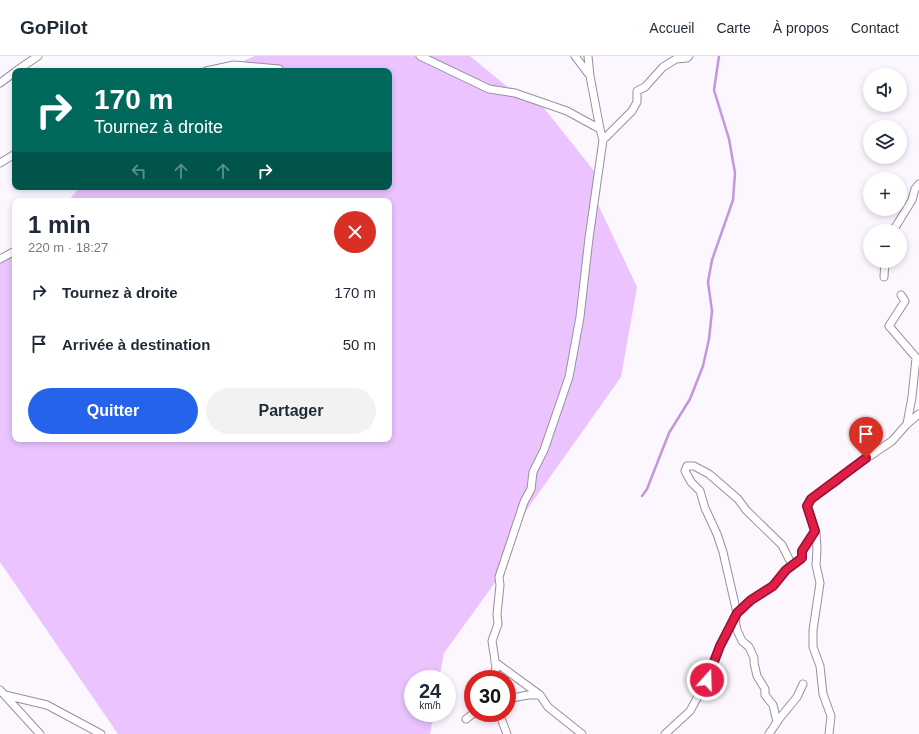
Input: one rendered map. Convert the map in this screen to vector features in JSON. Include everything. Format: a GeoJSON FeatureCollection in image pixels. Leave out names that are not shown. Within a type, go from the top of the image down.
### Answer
{"type":"FeatureCollection","features":[{"type":"Feature","properties":{"kind":"street"},"geometry":{"type":"LineString","coordinates":[[20,68],[38,56]]}},
{"type":"Feature","properties":{"kind":"street"},"geometry":{"type":"LineString","coordinates":[[420,56],[489,89],[515,93],[567,111],[600,128]]}},
{"type":"Feature","properties":{"kind":"street"},"geometry":{"type":"LineString","coordinates":[[575,56],[590,76]]}},
{"type":"Feature","properties":{"kind":"street"},"geometry":{"type":"LineString","coordinates":[[494,670],[495,662],[492,641],[498,624],[497,614],[500,585],[499,577],[524,502],[531,489],[533,472],[544,450],[569,378],[576,341],[603,140],[590,76],[588,56]]}},
{"type":"Feature","properties":{"kind":"street"},"geometry":{"type":"LineString","coordinates":[[603,140],[632,111],[637,102],[637,91],[645,87],[663,67],[676,59],[687,58],[690,56]]}},
{"type":"Feature","properties":{"kind":"street"},"geometry":{"type":"LineString","coordinates":[[220,68],[234,65],[268,68]]}},
{"type":"Feature","properties":{"kind":"street"},"geometry":{"type":"LineString","coordinates":[[0,83],[12,74]]}},
{"type":"Feature","properties":{"kind":"street"},"geometry":{"type":"LineString","coordinates":[[0,163],[12,156]]}},
{"type":"Feature","properties":{"kind":"street"},"geometry":{"type":"LineString","coordinates":[[897,224],[912,200],[914,189],[919,184]]}},
{"type":"Feature","properties":{"kind":"street"},"geometry":{"type":"LineString","coordinates":[[0,259],[12,253]]}},
{"type":"Feature","properties":{"kind":"street"},"geometry":{"type":"LineString","coordinates":[[884,277],[885,268]]}},
{"type":"Feature","properties":{"kind":"street"},"geometry":{"type":"LineString","coordinates":[[901,295],[905,301],[889,326],[918,360],[907,424]]}},
{"type":"Feature","properties":{"kind":"street"},"geometry":{"type":"LineString","coordinates":[[829,734],[830,716],[823,694],[820,666],[813,647],[813,630],[820,583],[816,565],[817,549],[815,531],[807,506],[811,499],[892,440],[919,414]]}},
{"type":"Feature","properties":{"kind":"street"},"geometry":{"type":"LineString","coordinates":[[777,722],[773,705],[765,695],[765,689],[759,681],[754,658],[749,647],[742,641],[737,630],[735,621],[737,613],[723,552],[713,523],[705,508],[700,491],[691,482],[685,471],[687,466],[694,466],[708,474],[738,499],[746,510],[782,545],[790,562],[796,563]]}},
{"type":"Feature","properties":{"kind":"street"},"geometry":{"type":"LineString","coordinates":[[665,734],[690,711],[707,680],[720,646],[737,613],[751,600],[773,586],[786,570],[802,558],[802,551],[815,531]]}},
{"type":"Feature","properties":{"kind":"street"},"geometry":{"type":"LineString","coordinates":[[495,662],[540,696],[548,707],[582,734]]}},
{"type":"Feature","properties":{"kind":"street"},"geometry":{"type":"LineString","coordinates":[[769,734],[797,697],[803,684]]}},
{"type":"Feature","properties":{"kind":"street"},"geometry":{"type":"LineString","coordinates":[[3,693],[40,734]]}},
{"type":"Feature","properties":{"kind":"street"},"geometry":{"type":"LineString","coordinates":[[3,693],[47,706],[101,734]]}},
{"type":"Feature","properties":{"kind":"street"},"geometry":{"type":"LineString","coordinates":[[516,698],[528,695],[540,696]]}},
{"type":"Feature","properties":{"kind":"street"},"geometry":{"type":"LineString","coordinates":[[502,722],[507,734]]}},
{"type":"Feature","properties":{"kind":"shaded area"},"geometry":{"type":"Polygon","coordinates":[[[255,56],[470,56],[515,93],[540,103],[598,176],[595,198],[637,287],[621,377],[516,525],[499,577],[444,653],[441,670],[404,670],[404,722],[432,722],[430,734],[118,734],[0,562],[0,259],[12,253],[12,442],[392,442],[392,198],[71,198],[77,190],[392,190],[392,68],[220,68],[234,65],[255,56]]]}},
{"type":"Feature","properties":{"kind":"waterway"},"geometry":{"type":"LineString","coordinates":[[642,496],[647,489],[669,433],[690,399],[703,366],[709,339],[712,311],[708,282],[712,260],[733,200],[735,173],[729,139],[714,90],[719,56]]}},
{"type":"Feature","properties":{"kind":"route"},"geometry":{"type":"LineString","coordinates":[[707,680],[714,658],[737,613],[751,600],[773,586],[786,570],[802,558],[802,551],[815,531],[807,506],[811,499],[866,458]]}}]}
